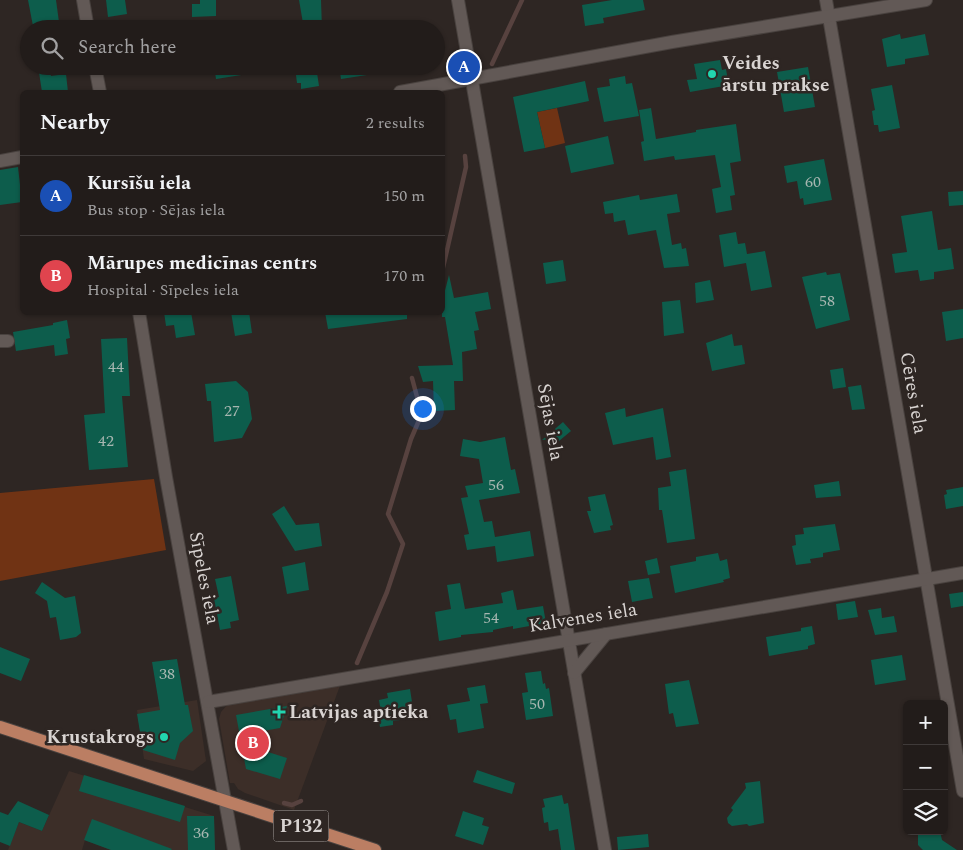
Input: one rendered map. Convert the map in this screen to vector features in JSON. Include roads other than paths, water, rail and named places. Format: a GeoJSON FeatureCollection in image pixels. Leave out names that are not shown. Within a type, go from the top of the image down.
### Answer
{"type":"FeatureCollection","features":[{"type":"Feature","properties":{"kind":"main road","name":"P132"},"geometry":{"type":"LineString","coordinates":[[0,727],[375,850]]}},
{"type":"Feature","properties":{"kind":"street"},"geometry":{"type":"LineString","coordinates":[[83,0],[86,20]]}},
{"type":"Feature","properties":{"kind":"street","name":"Sējas iela"},"geometry":{"type":"LineString","coordinates":[[458,0],[605,850]]}},
{"type":"Feature","properties":{"kind":"street","name":"Cēres iela"},"geometry":{"type":"LineString","coordinates":[[826,0],[963,792]]}},
{"type":"Feature","properties":{"kind":"street"},"geometry":{"type":"LineString","coordinates":[[411,90],[672,42],[926,0]]}},
{"type":"Feature","properties":{"kind":"street"},"geometry":{"type":"LineString","coordinates":[[97,75],[100,90]]}},
{"type":"Feature","properties":{"kind":"street"},"geometry":{"type":"LineString","coordinates":[[0,161],[20,157]]}},
{"type":"Feature","properties":{"kind":"street","name":"Sīpeles iela"},"geometry":{"type":"LineString","coordinates":[[139,315],[166,477],[234,850]]}},
{"type":"Feature","properties":{"kind":"street","name":"Kalvenes iela"},"geometry":{"type":"LineString","coordinates":[[208,702],[963,573]]}},
{"type":"Feature","properties":{"kind":"street"},"geometry":{"type":"LineString","coordinates":[[574,673],[606,634]]}},
{"type":"Feature","properties":{"kind":"waterway"},"geometry":{"type":"LineString","coordinates":[[492,64],[522,0]]}},
{"type":"Feature","properties":{"kind":"waterway"},"geometry":{"type":"LineString","coordinates":[[445,259],[466,167],[465,156]]}},
{"type":"Feature","properties":{"kind":"waterway"},"geometry":{"type":"LineString","coordinates":[[357,663],[387,592],[403,544],[388,514],[411,439],[420,418],[420,408],[412,378]]}},
{"type":"Feature","properties":{"kind":"waterway"},"geometry":{"type":"LineString","coordinates":[[284,803],[292,805],[301,801]]}},
{"type":"Feature","properties":{"kind":"place","name":"Kursīšu iela"},"geometry":{"type":"Point","coordinates":[464,67]}},
{"type":"Feature","properties":{"kind":"place","name":"Veides ārstu prakse"},"geometry":{"type":"Point","coordinates":[712,74]}},
{"type":"Feature","properties":{"kind":"place","name":"Latvijas aptieka"},"geometry":{"type":"Point","coordinates":[279,712]}},
{"type":"Feature","properties":{"kind":"place","name":"Krustakrogs"},"geometry":{"type":"Point","coordinates":[164,737]}},
{"type":"Feature","properties":{"kind":"place","name":"Mārupes medicīnas centrs"},"geometry":{"type":"Point","coordinates":[253,743]}}]}
